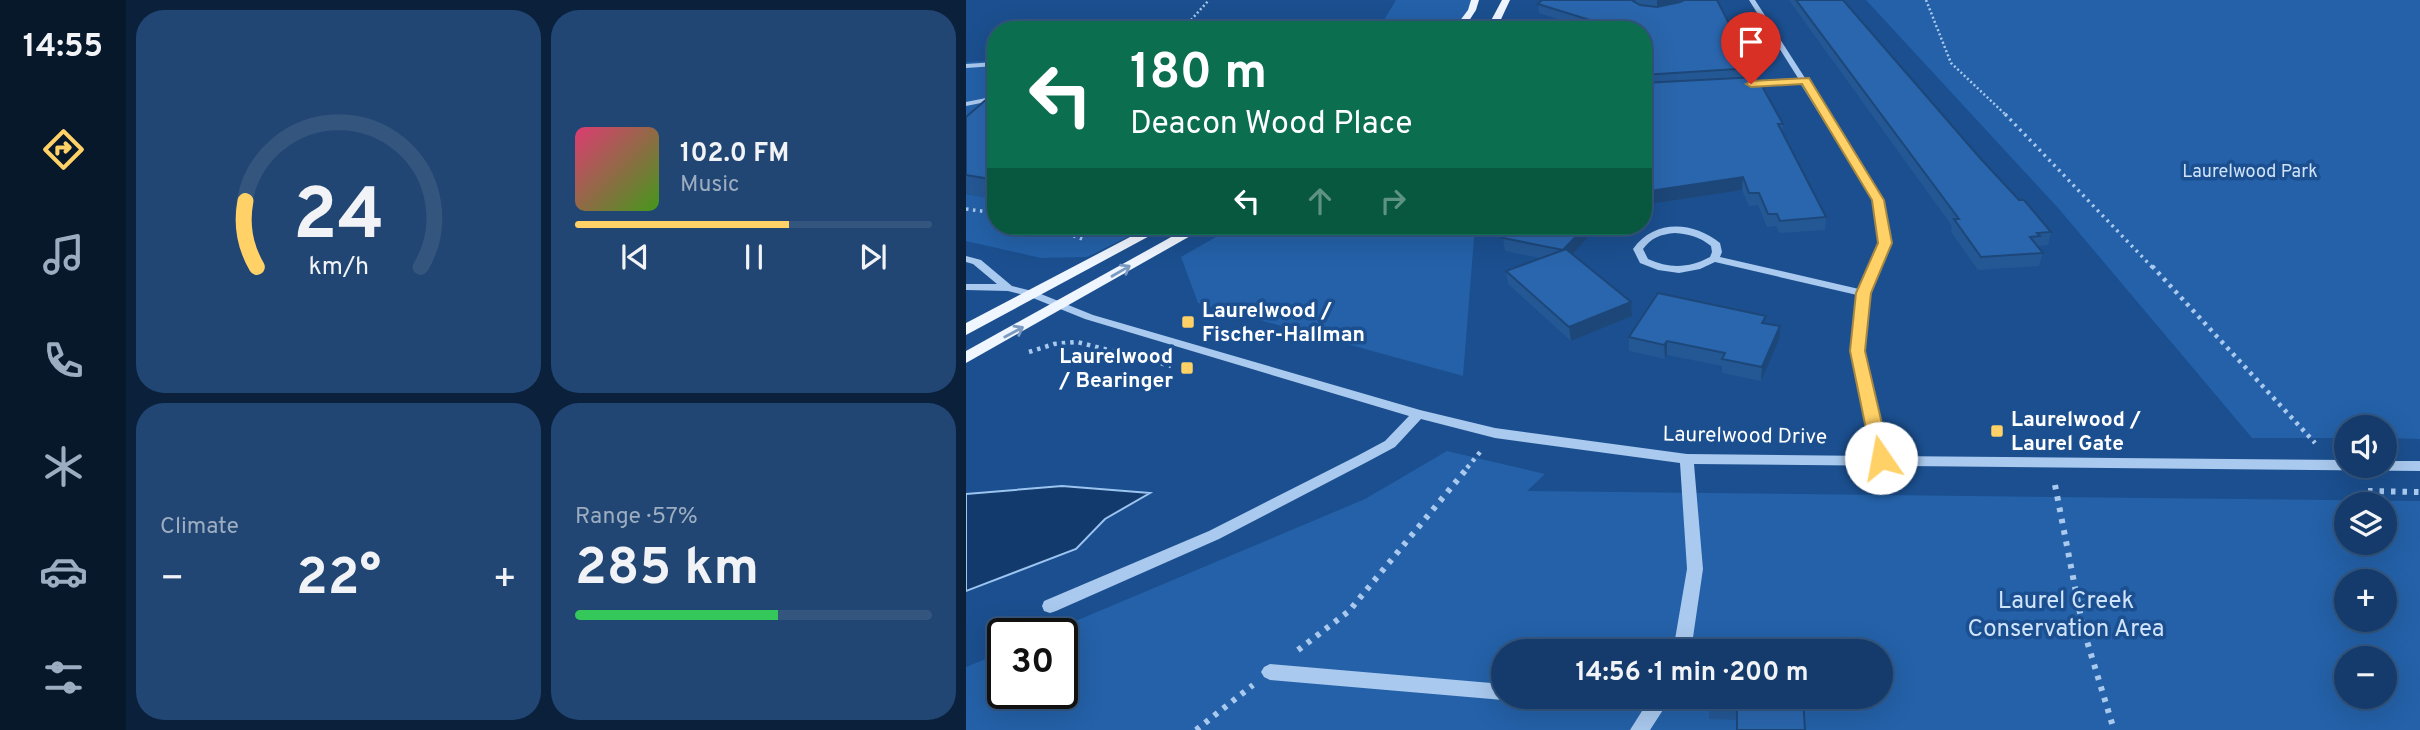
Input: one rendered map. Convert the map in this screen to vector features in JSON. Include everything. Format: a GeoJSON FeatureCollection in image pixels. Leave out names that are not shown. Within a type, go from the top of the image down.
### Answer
{"type":"FeatureCollection","features":[{"type":"Feature","properties":{"kind":"main road"},"geometry":{"type":"LineString","coordinates":[[1464,21],[1475,0]]}},
{"type":"Feature","properties":{"kind":"main road"},"geometry":{"type":"LineString","coordinates":[[1496,21],[1506,0]]}},
{"type":"Feature","properties":{"kind":"main road"},"geometry":{"type":"LineString","coordinates":[[966,330],[1145,235]]}},
{"type":"Feature","properties":{"kind":"main road"},"geometry":{"type":"LineString","coordinates":[[966,358],[1185,235]]}},
{"type":"Feature","properties":{"kind":"street"},"geometry":{"type":"LineString","coordinates":[[1752,0],[1805,80],[1878,200],[1885,243],[1863,293],[1857,351],[1881,458]]}},
{"type":"Feature","properties":{"kind":"street"},"geometry":{"type":"LineString","coordinates":[[966,66],[987,66]]}},
{"type":"Feature","properties":{"kind":"street"},"geometry":{"type":"LineString","coordinates":[[1738,84],[1805,80]]}},
{"type":"Feature","properties":{"kind":"street"},"geometry":{"type":"LineString","coordinates":[[966,104],[987,100]]}},
{"type":"Feature","properties":{"kind":"street"},"geometry":{"type":"LineString","coordinates":[[1714,259],[1716,245],[1702,234],[1690,231],[1656,233],[1638,248],[1643,261],[1665,270],[1688,270],[1701,267],[1714,259],[1863,293]]}},
{"type":"Feature","properties":{"kind":"street","name":"Laurelwood Drive"},"geometry":{"type":"LineString","coordinates":[[966,259],[977,262],[1008,288]]}},
{"type":"Feature","properties":{"kind":"street","name":"Laurelwood Drive"},"geometry":{"type":"LineString","coordinates":[[966,287],[1008,288],[1032,294],[1102,321],[1418,414],[1495,433],[1687,458],[1881,458],[2420,466]]}},
{"type":"Feature","properties":{"kind":"street"},"geometry":{"type":"LineString","coordinates":[[1684,639],[1695,569],[1687,458]]}},
{"type":"Feature","properties":{"kind":"street"},"geometry":{"type":"LineString","coordinates":[[1270,672],[1491,691]]}},
{"type":"Feature","properties":{"kind":"street"},"geometry":{"type":"LineString","coordinates":[[1639,730],[1654,709]]}},
{"type":"Feature","properties":{"kind":"lane"},"geometry":{"type":"LineString","coordinates":[[1050,606],[1214,535],[1362,459],[1390,444],[1418,414]]}},
{"type":"Feature","properties":{"kind":"path"},"geometry":{"type":"LineString","coordinates":[[1190,21],[1209,0]]}},
{"type":"Feature","properties":{"kind":"path"},"geometry":{"type":"LineString","coordinates":[[1926,0],[1951,63],[2108,219],[2317,445]]}},
{"type":"Feature","properties":{"kind":"path"},"geometry":{"type":"LineString","coordinates":[[966,209],[987,212]]}},
{"type":"Feature","properties":{"kind":"path"},"geometry":{"type":"LineString","coordinates":[[1074,235],[1119,250]]}},
{"type":"Feature","properties":{"kind":"path"},"geometry":{"type":"LineString","coordinates":[[1349,611],[1485,446]]}},
{"type":"Feature","properties":{"kind":"path"},"geometry":{"type":"LineString","coordinates":[[2055,485],[2082,628],[2114,730]]}},
{"type":"Feature","properties":{"kind":"path"},"geometry":{"type":"LineString","coordinates":[[2354,491],[2420,492]]}},
{"type":"Feature","properties":{"kind":"green space"},"geometry":{"type":"Polygon","coordinates":[[[1396,0],[1473,0],[1464,21],[1383,21],[1396,0]]]}},
{"type":"Feature","properties":{"kind":"green space","name":"Laurelwood Park"},"geometry":{"type":"Polygon","coordinates":[[[1866,0],[2420,0],[2420,439],[2397,438],[2397,415],[2334,415],[2334,438],[2252,438],[2059,209],[1866,0]]]}},
{"type":"Feature","properties":{"kind":"green space"},"geometry":{"type":"Polygon","coordinates":[[[987,59],[987,127],[966,146],[966,62],[987,59]]]}},
{"type":"Feature","properties":{"kind":"green space"},"geometry":{"type":"Polygon","coordinates":[[[966,194],[987,198],[987,235],[1132,235],[1087,257],[1041,258],[966,241],[966,194]]]}},
{"type":"Feature","properties":{"kind":"green space"},"geometry":{"type":"Polygon","coordinates":[[[1219,235],[1474,235],[1463,376],[1198,303],[1181,257],[1219,235]]]}},
{"type":"Feature","properties":{"kind":"green space","name":"Laurel Creek Conservation Area"},"geometry":{"type":"Polygon","coordinates":[[[1447,451],[1545,474],[1527,491],[2334,500],[2334,555],[2397,555],[2397,501],[2420,501],[2420,730],[966,730],[966,667],[987,658],[987,709],[1078,709],[1078,620],[1365,499],[1447,451]]]}},
{"type":"Feature","properties":{"kind":"shaded area"},"geometry":{"type":"Polygon","coordinates":[[[1062,486],[1150,493],[1105,519],[1076,549],[966,591],[966,494],[1062,486]]]}},
{"type":"Feature","properties":{"kind":"building"},"geometry":{"type":"Polygon","coordinates":[[[1542,0],[1631,0],[1640,5],[1657,7],[1684,0],[1717,0],[1752,68],[1652,74],[1652,21],[1593,21],[1538,4],[1542,0]]]}},
{"type":"Feature","properties":{"kind":"building"},"geometry":{"type":"Polygon","coordinates":[[[1796,0],[1843,0],[1980,158],[2019,200],[2024,200],[2051,232],[2037,233],[2040,236],[2030,237],[2043,253],[1981,257],[1954,219],[1959,219],[1796,0]]]}},
{"type":"Feature","properties":{"kind":"building"},"geometry":{"type":"Polygon","coordinates":[[[1757,77],[1783,124],[1778,124],[1826,217],[1780,221],[1777,214],[1768,214],[1759,193],[1749,193],[1743,177],[1652,191],[1652,83],[1757,77]]]}},
{"type":"Feature","properties":{"kind":"building"},"geometry":{"type":"Polygon","coordinates":[[[987,99],[987,178],[966,175],[966,117],[987,99]]]}},
{"type":"Feature","properties":{"kind":"building"},"geometry":{"type":"Polygon","coordinates":[[[1506,235],[1577,235],[1563,250],[1503,238],[1506,235]]]}},
{"type":"Feature","properties":{"kind":"building"},"geometry":{"type":"Polygon","coordinates":[[[1566,249],[1631,302],[1569,327],[1506,271],[1566,249]]]}},
{"type":"Feature","properties":{"kind":"building"},"geometry":{"type":"Polygon","coordinates":[[[1658,293],[1766,316],[1762,323],[1780,326],[1762,367],[1722,359],[1725,353],[1667,341],[1664,345],[1629,337],[1658,293]]]}},
{"type":"Feature","properties":{"kind":"building"},"geometry":{"type":"Polygon","coordinates":[[[1737,709],[1804,709],[1805,730],[1737,730],[1737,709]]]}},
{"type":"Feature","properties":{"kind":"place","name":"Laurelwood / Fischer-Hallman"},"geometry":{"type":"Point","coordinates":[1188,322]}},
{"type":"Feature","properties":{"kind":"place","name":"Laurelwood / Bearinger"},"geometry":{"type":"Point","coordinates":[1187,368]}},
{"type":"Feature","properties":{"kind":"place","name":"Laurelwood / Laurel Gate"},"geometry":{"type":"Point","coordinates":[1997,431]}},
{"type":"Feature","properties":{"kind":"route"},"geometry":{"type":"LineString","coordinates":[[1751,84],[1805,80],[1878,200],[1885,243],[1863,293],[1857,351],[1881,458]]}}]}
